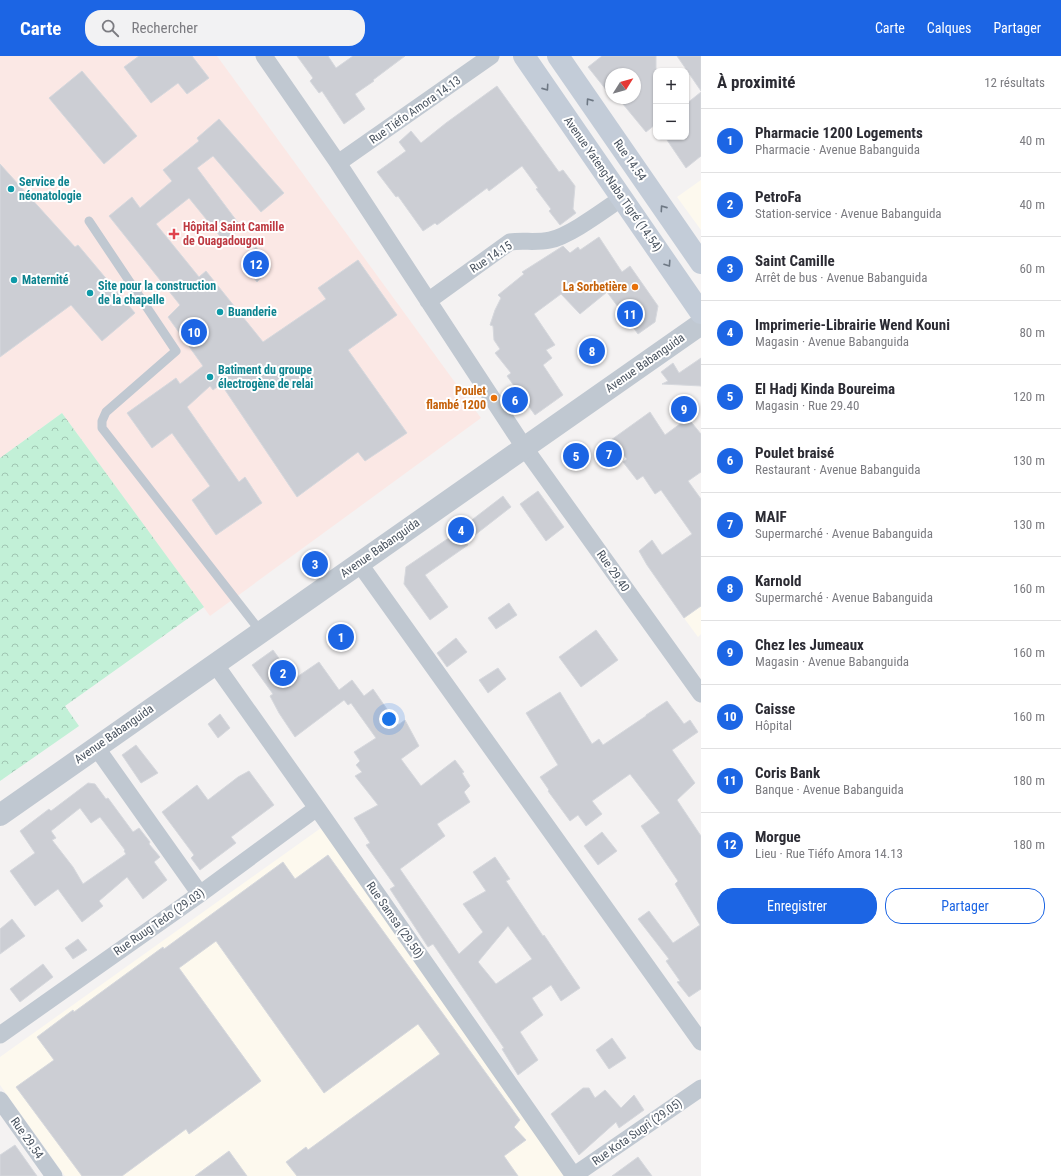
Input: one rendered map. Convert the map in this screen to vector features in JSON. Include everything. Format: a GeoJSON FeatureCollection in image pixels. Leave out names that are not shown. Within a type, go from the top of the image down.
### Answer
{"type":"FeatureCollection","features":[{"type":"Feature","properties":{"kind":"main road","name":"Avenue Yateng-Naba Tigré (14.54)"},"geometry":{"type":"LineString","coordinates":[[524,56],[701,313]]}},
{"type":"Feature","properties":{"kind":"main road","name":"Rue 14.54"},"geometry":{"type":"LineString","coordinates":[[558,56],[701,263]]}},
{"type":"Feature","properties":{"kind":"street","name":"Rue 29.40"},"geometry":{"type":"LineString","coordinates":[[264,56],[338,163],[524,447],[701,694]]}},
{"type":"Feature","properties":{"kind":"street","name":"Rue Tiéfo Amora 14.13"},"geometry":{"type":"LineString","coordinates":[[338,163],[491,56]]}},
{"type":"Feature","properties":{"kind":"street","name":"Rue 14.15"},"geometry":{"type":"LineString","coordinates":[[428,301],[510,242],[518,240],[535,242],[551,240],[568,233],[622,198]]}},
{"type":"Feature","properties":{"kind":"street","name":"Avenue Babanguida"},"geometry":{"type":"LineString","coordinates":[[0,815],[701,324]]}},
{"type":"Feature","properties":{"kind":"street"},"geometry":{"type":"LineString","coordinates":[[359,563],[701,1042]]}},
{"type":"Feature","properties":{"kind":"street","name":"Rue Samsa (29.50)"},"geometry":{"type":"LineString","coordinates":[[215,664],[574,1176]]}},
{"type":"Feature","properties":{"kind":"street"},"geometry":{"type":"LineString","coordinates":[[96,747],[200,894]]}},
{"type":"Feature","properties":{"kind":"street","name":"Rue Ruug Tedo (29.03)"},"geometry":{"type":"LineString","coordinates":[[0,1035],[200,894],[317,808]]}},
{"type":"Feature","properties":{"kind":"street","name":"Rue Kota Sugri (29.05)"},"geometry":{"type":"LineString","coordinates":[[574,1176],[701,1088]]}},
{"type":"Feature","properties":{"kind":"street","name":"Rue 29.54"},"geometry":{"type":"LineString","coordinates":[[0,1100],[54,1176]]}},
{"type":"Feature","properties":{"kind":"lane"},"geometry":{"type":"LineString","coordinates":[[89,221],[176,351],[106,412],[102,421],[102,428],[260,632]]}},
{"type":"Feature","properties":{"kind":"shaded area","name":"Hôpital Saint Camille de Ouagadougou"},"geometry":{"type":"Polygon","coordinates":[[[0,56],[217,56],[481,418],[210,616],[62,413],[0,458],[0,56]]]}},
{"type":"Feature","properties":{"kind":"shaded area"},"geometry":{"type":"Polygon","coordinates":[[[701,180],[701,230],[677,197],[701,180]]]}},
{"type":"Feature","properties":{"kind":"shaded area"},"geometry":{"type":"Polygon","coordinates":[[[701,606],[701,634],[698,637],[684,618],[701,606]]]}},
{"type":"Feature","properties":{"kind":"shaded area"},"geometry":{"type":"Polygon","coordinates":[[[321,828],[568,1176],[65,1176],[0,1085],[0,1057],[321,828]]]}},
{"type":"Feature","properties":{"kind":"green space"},"geometry":{"type":"Polygon","coordinates":[[[62,413],[204,607],[65,706],[79,726],[0,781],[0,458],[62,413]]]}},
{"type":"Feature","properties":{"kind":"building"},"geometry":{"type":"Polygon","coordinates":[[[139,56],[192,56],[209,78],[187,94],[178,83],[151,103],[124,67],[139,56]]]}},
{"type":"Feature","properties":{"kind":"building"},"geometry":{"type":"Polygon","coordinates":[[[297,56],[328,56],[336,68],[353,56],[405,56],[355,94],[365,109],[344,124],[322,91],[319,93],[310,81],[313,78],[297,56]]]}},
{"type":"Feature","properties":{"kind":"building"},"geometry":{"type":"Polygon","coordinates":[[[602,56],[656,56],[656,68],[653,68],[653,126],[646,132],[623,104],[641,104],[641,68],[605,68],[605,88],[588,67],[602,56]]]}},
{"type":"Feature","properties":{"kind":"building"},"geometry":{"type":"Polygon","coordinates":[[[677,56],[701,56],[701,91],[689,74],[689,68],[685,68],[677,56]]]}},
{"type":"Feature","properties":{"kind":"building"},"geometry":{"type":"Polygon","coordinates":[[[82,71],[137,136],[104,164],[49,98],[82,71]]]}},
{"type":"Feature","properties":{"kind":"building"},"geometry":{"type":"Polygon","coordinates":[[[497,86],[559,172],[563,170],[575,186],[573,209],[576,213],[560,225],[549,211],[551,209],[536,189],[538,188],[522,166],[489,191],[487,188],[437,225],[435,223],[423,231],[398,196],[396,197],[377,172],[406,151],[399,142],[411,131],[421,143],[497,86]]]}},
{"type":"Feature","properties":{"kind":"building"},"geometry":{"type":"Polygon","coordinates":[[[701,92],[701,156],[686,168],[667,140],[689,140],[689,102],[701,92]]]}},
{"type":"Feature","properties":{"kind":"building"},"geometry":{"type":"Polygon","coordinates":[[[219,119],[284,193],[261,212],[213,156],[197,168],[242,228],[224,241],[189,198],[156,224],[199,277],[206,271],[263,342],[326,299],[318,288],[358,260],[397,315],[348,350],[407,433],[365,461],[358,452],[297,497],[221,384],[213,390],[210,386],[187,407],[239,482],[245,477],[262,503],[216,535],[192,500],[210,486],[172,433],[152,448],[127,413],[176,378],[180,384],[203,366],[168,317],[180,305],[109,216],[132,197],[140,208],[172,181],[163,170],[199,141],[197,138],[219,119]]]}},
{"type":"Feature","properties":{"kind":"building"},"geometry":{"type":"Polygon","coordinates":[[[0,164],[75,247],[78,245],[135,313],[102,341],[71,305],[0,357],[0,164]]]}},
{"type":"Feature","properties":{"kind":"building"},"geometry":{"type":"Polygon","coordinates":[[[599,237],[622,272],[630,266],[658,306],[655,322],[638,334],[607,292],[580,314],[561,294],[534,314],[555,345],[546,350],[552,358],[543,365],[563,395],[535,415],[507,376],[511,373],[495,353],[500,349],[494,340],[493,326],[490,325],[501,298],[498,295],[524,274],[522,272],[563,246],[570,253],[578,247],[580,250],[599,237]]]}},
{"type":"Feature","properties":{"kind":"building"},"geometry":{"type":"Polygon","coordinates":[[[256,247],[271,267],[257,282],[241,261],[256,247]]]}},
{"type":"Feature","properties":{"kind":"building"},"geometry":{"type":"Polygon","coordinates":[[[701,358],[701,386],[662,384],[668,381],[661,372],[673,363],[679,373],[701,358]]]}},
{"type":"Feature","properties":{"kind":"building"},"geometry":{"type":"Polygon","coordinates":[[[650,412],[665,435],[688,418],[701,434],[701,472],[688,481],[701,499],[701,606],[684,618],[639,551],[652,540],[662,555],[692,534],[661,490],[655,494],[643,476],[637,480],[623,462],[627,459],[611,440],[650,412]]]}},
{"type":"Feature","properties":{"kind":"building"},"geometry":{"type":"Polygon","coordinates":[[[538,491],[564,527],[546,541],[520,504],[538,491]]]}},
{"type":"Feature","properties":{"kind":"building"},"geometry":{"type":"Polygon","coordinates":[[[503,496],[511,507],[466,542],[468,545],[425,575],[448,607],[430,620],[404,584],[406,567],[465,527],[464,526],[503,496]]]}},
{"type":"Feature","properties":{"kind":"building"},"geometry":{"type":"Polygon","coordinates":[[[509,603],[517,615],[496,629],[488,618],[509,603]]]}},
{"type":"Feature","properties":{"kind":"building"},"geometry":{"type":"Polygon","coordinates":[[[596,630],[618,660],[581,687],[559,657],[596,630]]]}},
{"type":"Feature","properties":{"kind":"building"},"geometry":{"type":"Polygon","coordinates":[[[456,638],[467,652],[447,667],[437,653],[456,638]]]}},
{"type":"Feature","properties":{"kind":"building"},"geometry":{"type":"Polygon","coordinates":[[[273,650],[294,679],[319,662],[339,690],[352,680],[364,696],[373,689],[398,725],[405,720],[419,746],[401,759],[421,786],[455,760],[464,772],[462,773],[470,786],[464,792],[470,802],[437,824],[445,836],[400,869],[459,954],[483,932],[463,904],[486,891],[473,872],[495,857],[510,879],[506,881],[580,988],[561,1001],[551,985],[532,998],[543,1015],[520,1032],[538,1060],[518,1075],[502,1049],[504,1048],[433,944],[428,947],[390,889],[395,886],[366,845],[370,843],[354,818],[378,805],[355,776],[362,772],[356,765],[360,761],[354,752],[376,738],[351,703],[348,705],[344,700],[295,737],[270,696],[273,694],[252,665],[273,650]],[[508,926],[478,962],[496,984],[532,959],[508,926]]]}},
{"type":"Feature","properties":{"kind":"building"},"geometry":{"type":"Polygon","coordinates":[[[498,668],[506,679],[488,693],[479,680],[498,668]]]}},
{"type":"Feature","properties":{"kind":"building"},"geometry":{"type":"Polygon","coordinates":[[[560,692],[592,744],[599,739],[603,745],[667,701],[684,724],[690,720],[698,732],[672,750],[695,783],[677,800],[701,836],[701,989],[689,997],[677,982],[680,981],[666,961],[669,959],[638,919],[649,911],[673,943],[700,925],[675,884],[678,881],[641,826],[660,813],[630,774],[592,801],[602,814],[586,826],[578,815],[570,821],[548,791],[549,790],[540,777],[558,765],[526,713],[560,692]]]}},
{"type":"Feature","properties":{"kind":"building"},"geometry":{"type":"Polygon","coordinates":[[[220,714],[230,728],[218,738],[208,724],[220,714]]]}},
{"type":"Feature","properties":{"kind":"building"},"geometry":{"type":"Polygon","coordinates":[[[136,745],[158,773],[141,783],[122,755],[136,745]]]}},
{"type":"Feature","properties":{"kind":"building"},"geometry":{"type":"Polygon","coordinates":[[[249,771],[274,805],[231,837],[236,843],[200,870],[191,858],[194,855],[162,812],[197,785],[208,800],[238,777],[249,771]]]}},
{"type":"Feature","properties":{"kind":"building"},"geometry":{"type":"Polygon","coordinates":[[[88,783],[95,784],[106,799],[108,798],[133,832],[139,828],[150,842],[149,844],[160,857],[154,862],[167,880],[143,899],[127,877],[99,901],[103,906],[82,922],[58,889],[35,906],[10,871],[35,853],[20,831],[49,809],[51,811],[88,783]],[[80,808],[51,831],[56,838],[52,840],[73,867],[83,884],[126,854],[124,851],[125,850],[100,817],[91,823],[80,808]]]}},
{"type":"Feature","properties":{"kind":"building"},"geometry":{"type":"Polygon","coordinates":[[[602,832],[617,851],[598,865],[584,846],[602,832]]]}},
{"type":"Feature","properties":{"kind":"building"},"geometry":{"type":"Polygon","coordinates":[[[328,855],[520,1120],[514,1127],[526,1140],[504,1156],[518,1176],[297,1176],[286,1162],[306,1147],[308,1150],[440,1054],[418,1024],[324,1093],[216,941],[179,968],[261,1081],[189,1134],[186,1129],[122,1176],[82,1176],[16,1087],[54,1060],[37,1037],[163,947],[164,949],[283,862],[295,879],[328,855]]]}},
{"type":"Feature","properties":{"kind":"building"},"geometry":{"type":"Polygon","coordinates":[[[12,919],[25,936],[0,954],[0,929],[12,919]]]}},
{"type":"Feature","properties":{"kind":"building"},"geometry":{"type":"Polygon","coordinates":[[[78,939],[87,950],[73,959],[65,948],[78,939]]]}},
{"type":"Feature","properties":{"kind":"building"},"geometry":{"type":"Polygon","coordinates":[[[43,964],[53,977],[20,1002],[10,989],[43,964]]]}},
{"type":"Feature","properties":{"kind":"building"},"geometry":{"type":"Polygon","coordinates":[[[612,1038],[626,1058],[609,1069],[596,1050],[612,1038]]]}},
{"type":"Feature","properties":{"kind":"building"},"geometry":{"type":"Polygon","coordinates":[[[583,1088],[589,1088],[595,1098],[605,1090],[621,1108],[634,1095],[644,1110],[619,1128],[616,1122],[579,1155],[551,1114],[583,1088]]]}},
{"type":"Feature","properties":{"kind":"building"},"geometry":{"type":"Polygon","coordinates":[[[15,1145],[37,1176],[0,1176],[0,1155],[15,1145]]]}},
{"type":"Feature","properties":{"kind":"building"},"geometry":{"type":"Polygon","coordinates":[[[229,1151],[247,1176],[195,1176],[229,1151]]]}},
{"type":"Feature","properties":{"kind":"building"},"geometry":{"type":"Polygon","coordinates":[[[638,1157],[652,1176],[612,1176],[638,1157]]]}},
{"type":"Feature","properties":{"kind":"place","name":"Service de néonatologie"},"geometry":{"type":"Point","coordinates":[11,189]}},
{"type":"Feature","properties":{"kind":"place","name":"Hôpital Saint Camille de Ouagadougou"},"geometry":{"type":"Point","coordinates":[174,234]}},
{"type":"Feature","properties":{"kind":"place","name":"Morgue"},"geometry":{"type":"Point","coordinates":[256,264]}},
{"type":"Feature","properties":{"kind":"place","name":"Maternité"},"geometry":{"type":"Point","coordinates":[14,280]}},
{"type":"Feature","properties":{"kind":"place","name":"La Sorbetière"},"geometry":{"type":"Point","coordinates":[635,287]}},
{"type":"Feature","properties":{"kind":"place","name":"Site pour la construction de la chapelle"},"geometry":{"type":"Point","coordinates":[90,293]}},
{"type":"Feature","properties":{"kind":"place","name":"Buanderie"},"geometry":{"type":"Point","coordinates":[220,312]}},
{"type":"Feature","properties":{"kind":"place","name":"Coris Bank"},"geometry":{"type":"Point","coordinates":[630,314]}},
{"type":"Feature","properties":{"kind":"place","name":"Caisse"},"geometry":{"type":"Point","coordinates":[194,332]}},
{"type":"Feature","properties":{"kind":"place","name":"Karnold"},"geometry":{"type":"Point","coordinates":[592,351]}},
{"type":"Feature","properties":{"kind":"place","name":"Batiment du groupe électrogène de relai"},"geometry":{"type":"Point","coordinates":[210,377]}},
{"type":"Feature","properties":{"kind":"place","name":"Poulet flambé 1200"},"geometry":{"type":"Point","coordinates":[494,398]}},
{"type":"Feature","properties":{"kind":"place","name":"Poulet braisé"},"geometry":{"type":"Point","coordinates":[515,400]}},
{"type":"Feature","properties":{"kind":"place","name":"Chez les Jumeaux"},"geometry":{"type":"Point","coordinates":[684,409]}},
{"type":"Feature","properties":{"kind":"place","name":"MAIF"},"geometry":{"type":"Point","coordinates":[609,454]}},
{"type":"Feature","properties":{"kind":"place","name":"El Hadj Kinda Boureima"},"geometry":{"type":"Point","coordinates":[576,456]}},
{"type":"Feature","properties":{"kind":"place","name":"Imprimerie-Librairie Wend Kouni"},"geometry":{"type":"Point","coordinates":[461,530]}},
{"type":"Feature","properties":{"kind":"place","name":"Saint Camille"},"geometry":{"type":"Point","coordinates":[315,564]}},
{"type":"Feature","properties":{"kind":"place","name":"Pharmacie 1200 Logements"},"geometry":{"type":"Point","coordinates":[341,637]}},
{"type":"Feature","properties":{"kind":"place","name":"PetroFa"},"geometry":{"type":"Point","coordinates":[283,673]}}]}
